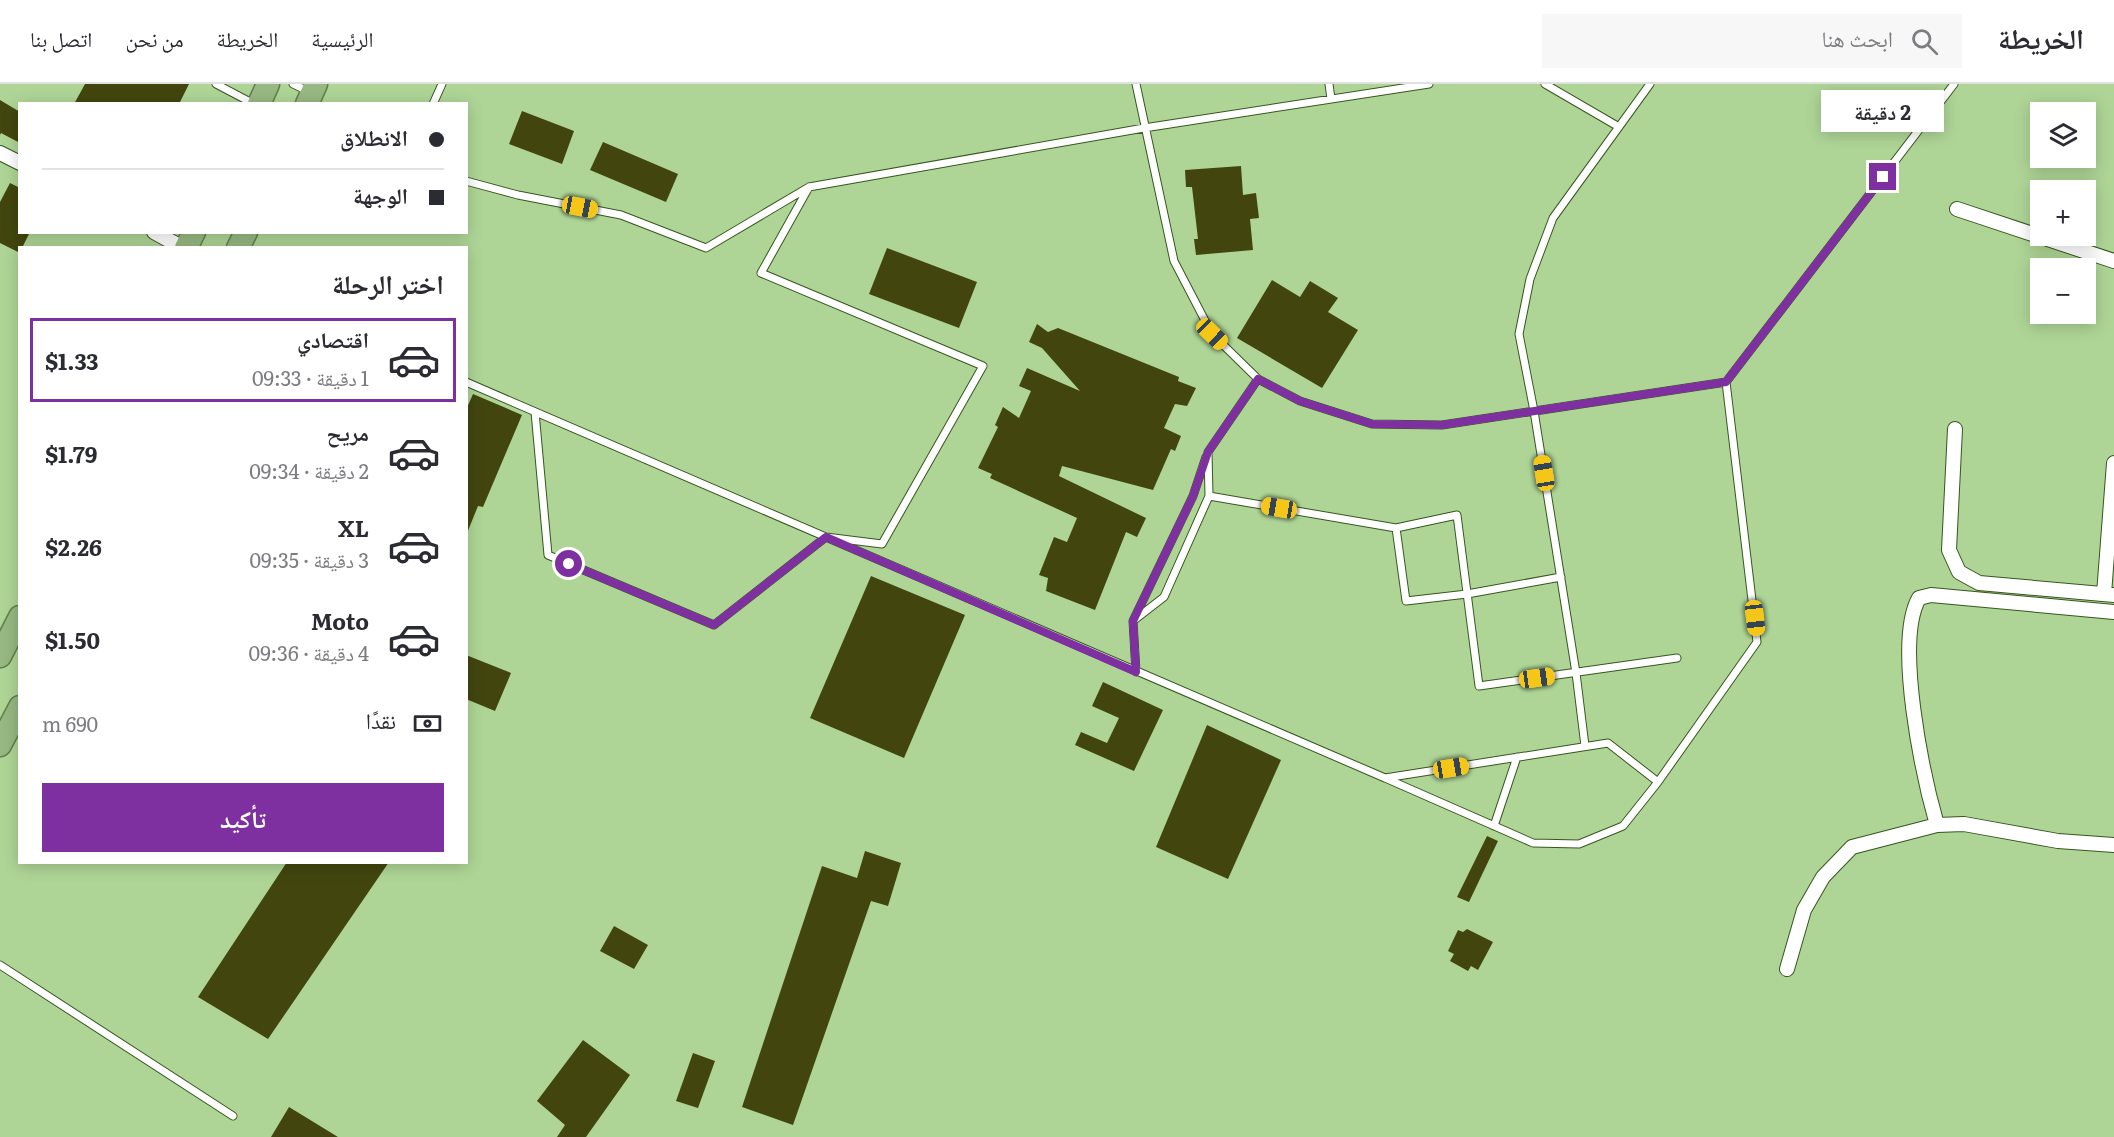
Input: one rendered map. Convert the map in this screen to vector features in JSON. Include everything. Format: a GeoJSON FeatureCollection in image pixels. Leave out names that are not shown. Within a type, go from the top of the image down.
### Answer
{"type":"FeatureCollection","features":[{"type":"Feature","properties":{"kind":"highway"},"geometry":{"type":"LineString","coordinates":[[258,102],[268,84]]}},
{"type":"Feature","properties":{"kind":"highway"},"geometry":{"type":"LineString","coordinates":[[0,656],[18,620]]}},
{"type":"Feature","properties":{"kind":"highway"},"geometry":{"type":"LineString","coordinates":[[0,745],[18,711]]}},
{"type":"Feature","properties":{"kind":"street"},"geometry":{"type":"LineString","coordinates":[[0,153],[18,162]]}},
{"type":"Feature","properties":{"kind":"street"},"geometry":{"type":"LineString","coordinates":[[1957,209],[2114,261]]}},
{"type":"Feature","properties":{"kind":"street"},"geometry":{"type":"LineString","coordinates":[[158,234],[181,246]]}},
{"type":"Feature","properties":{"kind":"street"},"geometry":{"type":"LineString","coordinates":[[1955,429],[1949,550],[1959,572],[1979,584],[2109,594],[2114,463]]}},
{"type":"Feature","properties":{"kind":"street"},"geometry":{"type":"LineString","coordinates":[[1937,825],[1915,728],[1910,634],[1915,606],[1919,598],[1931,595],[2114,612]]}},
{"type":"Feature","properties":{"kind":"street"},"geometry":{"type":"LineString","coordinates":[[1787,969],[1804,909],[1822,877],[1852,847],[1937,825],[1964,824],[2058,841],[2114,845]]}},
{"type":"Feature","properties":{"kind":"lane"},"geometry":{"type":"LineString","coordinates":[[216,84],[253,102]]}},
{"type":"Feature","properties":{"kind":"lane"},"geometry":{"type":"LineString","coordinates":[[435,102],[442,84]]}},
{"type":"Feature","properties":{"kind":"lane"},"geometry":{"type":"LineString","coordinates":[[1136,84],[1174,261],[1212,334],[1258,379],[1300,401],[1372,424],[1442,425],[1726,382],[1954,84]]}},
{"type":"Feature","properties":{"kind":"lane"},"geometry":{"type":"LineString","coordinates":[[1329,84],[1331,99]]}},
{"type":"Feature","properties":{"kind":"lane"},"geometry":{"type":"LineString","coordinates":[[468,182],[518,195],[621,216],[706,248],[809,187],[1144,128],[1429,84]]}},
{"type":"Feature","properties":{"kind":"lane"},"geometry":{"type":"LineString","coordinates":[[1545,84],[1619,127]]}},
{"type":"Feature","properties":{"kind":"lane"},"geometry":{"type":"LineString","coordinates":[[1585,746],[1561,577],[1519,334],[1530,279],[1553,218],[1650,84]]}},
{"type":"Feature","properties":{"kind":"lane"},"geometry":{"type":"LineString","coordinates":[[535,412],[548,555],[714,625],[826,537],[882,544],[983,366],[761,273],[809,187]]}},
{"type":"Feature","properties":{"kind":"lane"},"geometry":{"type":"LineString","coordinates":[[1136,672],[1133,621],[1193,496],[1208,452],[1258,379]]}},
{"type":"Feature","properties":{"kind":"lane"},"geometry":{"type":"LineString","coordinates":[[468,383],[1533,843],[1579,844],[1623,826],[1658,782],[1757,642],[1726,382]]}},
{"type":"Feature","properties":{"kind":"lane"},"geometry":{"type":"LineString","coordinates":[[1133,621],[1164,597],[1209,496],[1208,452]]}},
{"type":"Feature","properties":{"kind":"lane"},"geometry":{"type":"LineString","coordinates":[[1209,496],[1396,528],[1457,515],[1479,686],[1677,658]]}},
{"type":"Feature","properties":{"kind":"lane"},"geometry":{"type":"LineString","coordinates":[[1396,528],[1406,600],[1467,594],[1561,577]]}},
{"type":"Feature","properties":{"kind":"lane"},"geometry":{"type":"LineString","coordinates":[[1385,778],[1608,743],[1658,782]]}},
{"type":"Feature","properties":{"kind":"lane"},"geometry":{"type":"LineString","coordinates":[[1494,826],[1517,757]]}},
{"type":"Feature","properties":{"kind":"lane"},"geometry":{"type":"LineString","coordinates":[[0,965],[233,1116]]}},
{"type":"Feature","properties":{"kind":"building"},"geometry":{"type":"Polygon","coordinates":[[[85,84],[189,84],[180,102],[75,102],[85,84]]]}},
{"type":"Feature","properties":{"kind":"building"},"geometry":{"type":"Polygon","coordinates":[[[0,100],[18,111],[18,142],[1,133],[0,135],[0,100]]]}},
{"type":"Feature","properties":{"kind":"building"},"geometry":{"type":"Polygon","coordinates":[[[522,111],[574,131],[562,164],[509,144],[522,111]]]}},
{"type":"Feature","properties":{"kind":"building"},"geometry":{"type":"Polygon","coordinates":[[[603,142],[678,174],[666,202],[590,170],[603,142]]]}},
{"type":"Feature","properties":{"kind":"building"},"geometry":{"type":"Polygon","coordinates":[[[1241,166],[1243,195],[1256,193],[1259,218],[1250,219],[1253,250],[1196,255],[1194,239],[1198,239],[1192,187],[1186,187],[1185,170],[1241,166]]]}},
{"type":"Feature","properties":{"kind":"building"},"geometry":{"type":"Polygon","coordinates":[[[10,183],[18,187],[18,234],[29,234],[23,246],[18,246],[18,252],[0,243],[0,202],[10,183]]]}},
{"type":"Feature","properties":{"kind":"building"},"geometry":{"type":"Polygon","coordinates":[[[887,248],[977,282],[959,328],[869,294],[887,248]]]}},
{"type":"Feature","properties":{"kind":"building"},"geometry":{"type":"Polygon","coordinates":[[[1272,280],[1300,297],[1310,281],[1338,298],[1328,312],[1358,330],[1322,388],[1237,338],[1272,280]]]}},
{"type":"Feature","properties":{"kind":"building"},"geometry":{"type":"Polygon","coordinates":[[[1037,324],[1048,332],[1058,328],[1179,377],[1178,381],[1196,388],[1187,406],[1175,404],[1164,428],[1181,436],[1175,451],[1171,449],[1153,490],[1062,466],[1059,476],[1146,518],[1137,537],[1126,532],[1095,610],[1046,591],[1048,578],[1039,575],[1054,537],[1067,542],[1077,518],[990,478],[992,474],[978,468],[998,427],[995,425],[1003,407],[1019,418],[1031,391],[1019,386],[1027,368],[1080,391],[1042,348],[1029,342],[1037,324]]]}},
{"type":"Feature","properties":{"kind":"building"},"geometry":{"type":"Polygon","coordinates":[[[473,394],[522,415],[483,507],[478,506],[468,531],[468,405],[473,394]]]}},
{"type":"Feature","properties":{"kind":"building"},"geometry":{"type":"Polygon","coordinates":[[[871,576],[965,615],[904,758],[810,718],[871,576]]]}},
{"type":"Feature","properties":{"kind":"building"},"geometry":{"type":"Polygon","coordinates":[[[468,656],[511,673],[495,711],[468,700],[468,656]]]}},
{"type":"Feature","properties":{"kind":"building"},"geometry":{"type":"Polygon","coordinates":[[[1103,682],[1163,710],[1134,771],[1075,745],[1081,732],[1107,743],[1119,718],[1092,706],[1103,682]]]}},
{"type":"Feature","properties":{"kind":"building"},"geometry":{"type":"Polygon","coordinates":[[[1207,725],[1281,760],[1228,879],[1156,847],[1207,725]]]}},
{"type":"Feature","properties":{"kind":"building"},"geometry":{"type":"Polygon","coordinates":[[[1487,836],[1498,841],[1469,902],[1457,897],[1487,836]]]}},
{"type":"Feature","properties":{"kind":"building"},"geometry":{"type":"Polygon","coordinates":[[[865,851],[901,863],[888,906],[871,901],[793,1125],[742,1107],[822,866],[857,878],[865,851]]]}},
{"type":"Feature","properties":{"kind":"building"},"geometry":{"type":"Polygon","coordinates":[[[286,864],[388,864],[268,1039],[198,997],[286,864]]]}},
{"type":"Feature","properties":{"kind":"building"},"geometry":{"type":"Polygon","coordinates":[[[614,926],[648,945],[634,969],[600,951],[614,926]]]}},
{"type":"Feature","properties":{"kind":"building"},"geometry":{"type":"Polygon","coordinates":[[[1467,929],[1493,942],[1478,970],[1471,966],[1468,971],[1450,961],[1454,954],[1448,951],[1458,930],[1463,932],[1467,929]]]}},
{"type":"Feature","properties":{"kind":"building"},"geometry":{"type":"Polygon","coordinates":[[[583,1040],[630,1075],[586,1137],[557,1137],[565,1125],[537,1101],[583,1040]]]}},
{"type":"Feature","properties":{"kind":"building"},"geometry":{"type":"Polygon","coordinates":[[[693,1053],[715,1061],[698,1108],[676,1101],[693,1053]]]}},
{"type":"Feature","properties":{"kind":"building"},"geometry":{"type":"Polygon","coordinates":[[[289,1107],[338,1137],[271,1137],[289,1107]]]}},
{"type":"Feature","properties":{"kind":"route"},"geometry":{"type":"LineString","coordinates":[[569,564],[714,625],[826,537],[1136,672],[1133,621],[1193,496],[1208,452],[1258,379],[1300,401],[1372,424],[1442,425],[1726,382],[1883,177]]}}]}
